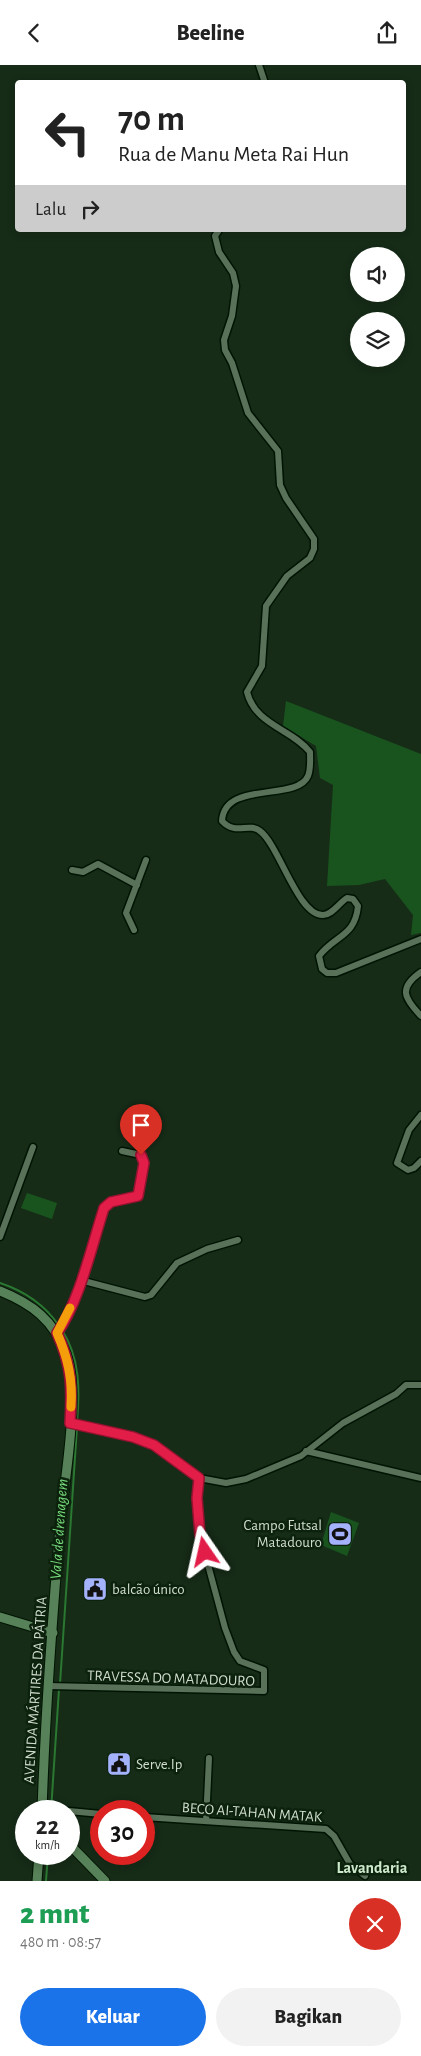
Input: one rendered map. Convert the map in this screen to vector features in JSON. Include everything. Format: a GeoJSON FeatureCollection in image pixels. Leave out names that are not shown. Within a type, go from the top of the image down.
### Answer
{"type":"FeatureCollection","features":[{"type":"Feature","properties":{"kind":"main road"},"geometry":{"type":"LineString","coordinates":[[0,1291],[26,1301],[57,1333]]}},
{"type":"Feature","properties":{"kind":"main road","name":"AVENIDA MÁRTIRES DA PÁTRIA"},"geometry":{"type":"LineString","coordinates":[[43,1800],[49,1686],[72,1385],[66,1355],[57,1333]]}},
{"type":"Feature","properties":{"kind":"main road"},"geometry":{"type":"LineString","coordinates":[[0,1617],[53,1633]]}},
{"type":"Feature","properties":{"kind":"main road"},"geometry":{"type":"LineString","coordinates":[[80,1855],[105,1881]]}},
{"type":"Feature","properties":{"kind":"main road"},"geometry":{"type":"LineString","coordinates":[[37,1881],[38,1865]]}},
{"type":"Feature","properties":{"kind":"street"},"geometry":{"type":"LineString","coordinates":[[259,65],[264,80]]}},
{"type":"Feature","properties":{"kind":"street"},"geometry":{"type":"LineString","coordinates":[[218,232],[215,236],[219,252],[233,273],[236,287],[232,317],[224,341],[225,350],[232,363],[248,413],[278,451],[280,485],[289,505],[310,530],[314,539],[314,549],[310,558],[287,576],[266,606],[262,666],[247,692],[250,702],[257,712],[275,727],[306,746],[310,752],[308,776],[296,787],[262,792],[229,803],[222,816],[222,821],[234,830],[252,828],[262,832],[310,910],[316,914],[324,916],[332,912],[347,898],[353,899],[358,906],[354,924],[348,932],[320,956],[322,969],[327,973],[336,973],[354,968],[421,939]]}},
{"type":"Feature","properties":{"kind":"street"},"geometry":{"type":"LineString","coordinates":[[134,930],[126,913],[146,860]]}},
{"type":"Feature","properties":{"kind":"street"},"geometry":{"type":"LineString","coordinates":[[72,870],[83,872],[98,864],[136,885]]}},
{"type":"Feature","properties":{"kind":"street"},"geometry":{"type":"LineString","coordinates":[[421,972],[410,980],[406,986],[405,994],[409,1004],[421,1016]]}},
{"type":"Feature","properties":{"kind":"street"},"geometry":{"type":"LineString","coordinates":[[421,1115],[409,1130],[397,1163],[408,1170],[414,1168],[421,1161]]}},
{"type":"Feature","properties":{"kind":"street"},"geometry":{"type":"LineString","coordinates":[[0,1237],[33,1147]]}},
{"type":"Feature","properties":{"kind":"street"},"geometry":{"type":"LineString","coordinates":[[57,1333],[65,1321],[104,1208],[111,1202],[138,1196],[144,1163],[141,1155],[122,1151]]}},
{"type":"Feature","properties":{"kind":"street"},"geometry":{"type":"LineString","coordinates":[[80,1280],[145,1297],[151,1295],[177,1263],[207,1249],[238,1240]]}},
{"type":"Feature","properties":{"kind":"street"},"geometry":{"type":"LineString","coordinates":[[70,1423],[133,1437],[154,1445],[199,1478],[226,1483],[246,1479],[301,1456],[343,1423],[396,1394],[406,1385],[421,1385]]}},
{"type":"Feature","properties":{"kind":"street"},"geometry":{"type":"LineString","coordinates":[[306,1451],[421,1478]]}},
{"type":"Feature","properties":{"kind":"street","name":"TRAVESSA DO MATADOURO"},"geometry":{"type":"LineString","coordinates":[[49,1686],[264,1691],[264,1670],[240,1661],[234,1652],[226,1628],[200,1535],[197,1498],[199,1478]]}},
{"type":"Feature","properties":{"kind":"street"},"geometry":{"type":"LineString","coordinates":[[206,1821],[209,1758]]}},
{"type":"Feature","properties":{"kind":"street","name":"BECO AI-TAHAN MATAK"},"geometry":{"type":"LineString","coordinates":[[155,1818],[326,1829],[334,1836],[350,1864],[366,1876]]}},
{"type":"Feature","properties":{"kind":"green space"},"geometry":{"type":"Polygon","coordinates":[[[286,701],[421,754],[421,933],[411,935],[413,915],[385,879],[359,885],[327,886],[333,785],[320,778],[316,746],[283,726],[286,701]]]}},
{"type":"Feature","properties":{"kind":"green space"},"geometry":{"type":"Polygon","coordinates":[[[27,1193],[57,1203],[52,1219],[21,1208],[27,1193]]]}},
{"type":"Feature","properties":{"kind":"green space","name":"Campo Futsal Matadouro"},"geometry":{"type":"Polygon","coordinates":[[[331,1512],[359,1523],[347,1556],[321,1545],[331,1512]]]}},
{"type":"Feature","properties":{"kind":"waterway","name":"Vala de drenagem"},"geometry":{"type":"LineString","coordinates":[[0,1283],[17,1290],[41,1305],[59,1326]]}},
{"type":"Feature","properties":{"kind":"waterway","name":"Vala de drenagem"},"geometry":{"type":"LineString","coordinates":[[62,1330],[72,1352],[77,1375],[77,1422]]}},
{"type":"Feature","properties":{"kind":"waterway","name":"Vala de drenagem"},"geometry":{"type":"LineString","coordinates":[[60,1684],[77,1427]]}},
{"type":"Feature","properties":{"kind":"waterway","name":"Vala de drenagem"},"geometry":{"type":"LineString","coordinates":[[52,1800],[59,1689]]}},
{"type":"Feature","properties":{"kind":"waterway","name":"Vala de drenagem"},"geometry":{"type":"LineString","coordinates":[[46,1881],[47,1865]]}},
{"type":"Feature","properties":{"kind":"slow traffic"},"geometry":{"type":"LineString","coordinates":[[70,1308],[65,1321],[57,1333],[66,1355],[72,1385],[71,1407]]}},
{"type":"Feature","properties":{"kind":"place","name":"Campo Futsal Matadouro"},"geometry":{"type":"Point","coordinates":[340,1534]}},
{"type":"Feature","properties":{"kind":"place","name":"balcão único"},"geometry":{"type":"Point","coordinates":[95,1589]}},
{"type":"Feature","properties":{"kind":"place","name":"Serve.Ip"},"geometry":{"type":"Point","coordinates":[119,1764]}},
{"type":"Feature","properties":{"kind":"district","name":"Lavandaria"},"geometry":{"type":"Point","coordinates":[372,1867]}},
{"type":"Feature","properties":{"kind":"route"},"geometry":{"type":"LineString","coordinates":[[141,1155],[144,1163],[138,1196],[127,1200],[111,1202],[104,1208],[65,1321],[57,1333],[66,1355],[72,1385],[70,1423],[133,1437],[154,1445],[199,1478],[197,1498],[200,1535],[205,1552]]}}]}
